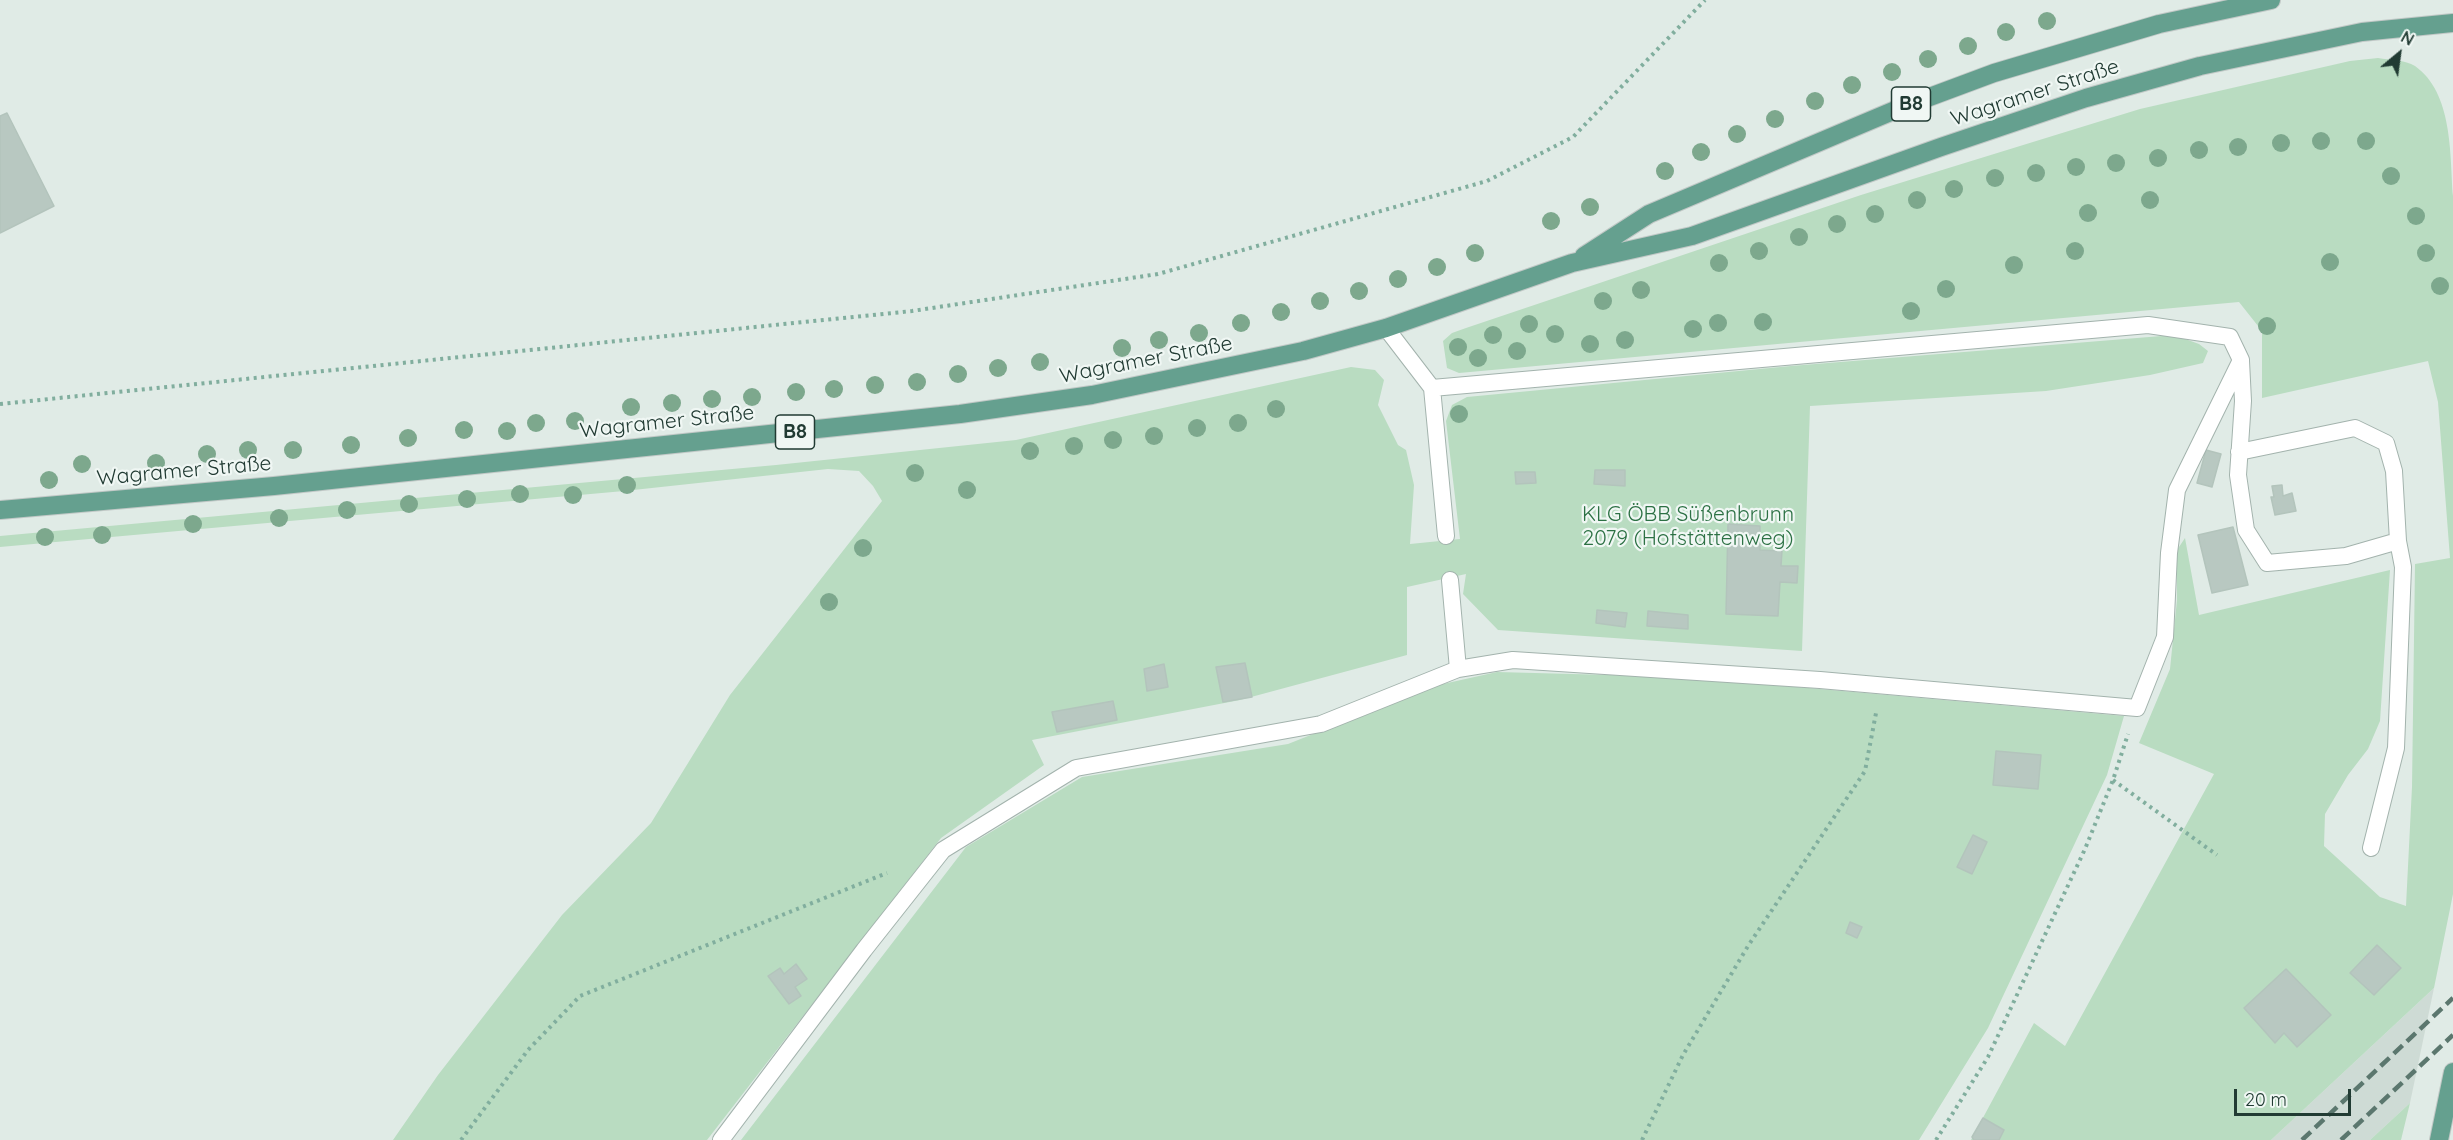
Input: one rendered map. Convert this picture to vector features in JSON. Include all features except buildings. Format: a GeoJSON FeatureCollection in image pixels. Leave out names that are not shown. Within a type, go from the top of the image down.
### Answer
{"type":"FeatureCollection","features":[{"type":"Feature","properties":{"kind":"main road","name":"Wagramer Straße"},"geometry":{"type":"LineString","coordinates":[[1572,263],[1649,214],[1900,108],[1994,74],[2159,24],[2271,0]]}},
{"type":"Feature","properties":{"kind":"main road","name":"Wagramer Straße"},"geometry":{"type":"LineString","coordinates":[[0,510],[274,486],[960,414],[1092,395],[1303,351],[1386,328],[1572,263],[1692,236],[2086,98],[2200,66],[2362,32],[2453,23]]}},
{"type":"Feature","properties":{"kind":"main road"},"geometry":{"type":"LineString","coordinates":[[2439,1140],[2453,1072]]}},
{"type":"Feature","properties":{"kind":"lane"},"geometry":{"type":"LineString","coordinates":[[1432,388],[2148,325],[2230,337],[2241,360],[2243,401],[2238,475],[2246,530],[2267,563],[2346,556],[2398,541]]}},
{"type":"Feature","properties":{"kind":"lane"},"geometry":{"type":"LineString","coordinates":[[1386,328],[1432,388],[1446,536]]}},
{"type":"Feature","properties":{"kind":"lane"},"geometry":{"type":"LineString","coordinates":[[721,1140],[864,950],[944,850],[1076,768],[1321,724],[1458,669],[1513,660],[1882,686],[2137,708],[2165,637],[2169,552],[2177,490],[2241,360]]}},
{"type":"Feature","properties":{"kind":"lane"},"geometry":{"type":"LineString","coordinates":[[2239,452],[2355,428],[2386,443],[2394,471],[2398,541],[2403,567],[2396,748],[2371,848]]}},
{"type":"Feature","properties":{"kind":"lane"},"geometry":{"type":"LineString","coordinates":[[1450,580],[1458,669]]}},
{"type":"Feature","properties":{"kind":"path"},"geometry":{"type":"LineString","coordinates":[[0,404],[912,311],[1158,274],[1487,181],[1573,137],[1705,0]]}},
{"type":"Feature","properties":{"kind":"path"},"geometry":{"type":"LineString","coordinates":[[1642,1140],[1683,1055],[1748,946],[1865,771],[1882,686]]}},
{"type":"Feature","properties":{"kind":"path"},"geometry":{"type":"LineString","coordinates":[[1936,1140],[1988,1057],[2085,849],[2114,780],[2137,708]]}},
{"type":"Feature","properties":{"kind":"path"},"geometry":{"type":"LineString","coordinates":[[2114,780],[2217,855]]}},
{"type":"Feature","properties":{"kind":"path"},"geometry":{"type":"LineString","coordinates":[[461,1140],[528,1050],[580,996],[888,872]]}},
{"type":"Feature","properties":{"kind":"shaded area"},"geometry":{"type":"Polygon","coordinates":[[[2434,988],[2410,1103],[2370,1140],[2271,1140],[2434,988]]]}},
{"type":"Feature","properties":{"kind":"green space"},"geometry":{"type":"Polygon","coordinates":[[[2378,58],[2411,64],[2427,78],[2437,92],[2443,108],[2450,144],[2453,196],[2453,894],[2434,988],[2271,1140],[1971,1140],[2034,1023],[2065,1046],[2214,774],[2139,743],[2170,669],[2177,600],[2177,550],[2185,538],[2199,615],[2390,570],[2380,721],[2368,749],[2348,775],[2325,814],[2324,846],[2380,897],[2406,906],[2412,787],[2415,564],[2450,558],[2438,402],[2428,361],[2262,398],[2262,331],[2239,302],[1459,373],[1447,368],[1443,341],[1452,333],[1466,328],[1861,195],[2140,109],[2350,61],[2378,58]]]}},
{"type":"Feature","properties":{"kind":"green space","name":"KLG ÖBB Süßenbrunn 2079 (Hofstättenweg)"},"geometry":{"type":"Polygon","coordinates":[[[2174,335],[2199,344],[2208,351],[2203,363],[2150,375],[2046,391],[1810,406],[1802,651],[1498,630],[1463,594],[1466,574],[1407,587],[1407,655],[1240,700],[1032,740],[1044,765],[941,838],[707,1140],[393,1140],[438,1075],[562,915],[651,823],[730,695],[882,501],[873,486],[859,471],[828,469],[624,491],[0,547],[0,536],[776,465],[1016,440],[1351,367],[1375,370],[1384,380],[1378,405],[1398,445],[1406,450],[1414,485],[1410,544],[1460,539],[1446,421],[1452,405],[1467,397],[1791,366],[2174,335]]]}},
{"type":"Feature","properties":{"kind":"green space"},"geometry":{"type":"Polygon","coordinates":[[[1497,672],[1685,677],[2124,716],[2107,775],[1988,1028],[1919,1140],[741,1140],[966,847],[1082,777],[1288,744],[1434,686],[1497,672]]]}},
{"type":"Feature","properties":{"kind":"green space"},"geometry":{"type":"Polygon","coordinates":[[[2410,1103],[2401,1140],[2370,1140],[2410,1103]]]}},
{"type":"Feature","properties":{"kind":"railway"},"geometry":{"type":"LineString","coordinates":[[2302,1140],[2453,998]]}},
{"type":"Feature","properties":{"kind":"railway"},"geometry":{"type":"LineString","coordinates":[[2341,1140],[2453,1035]]}}]}
